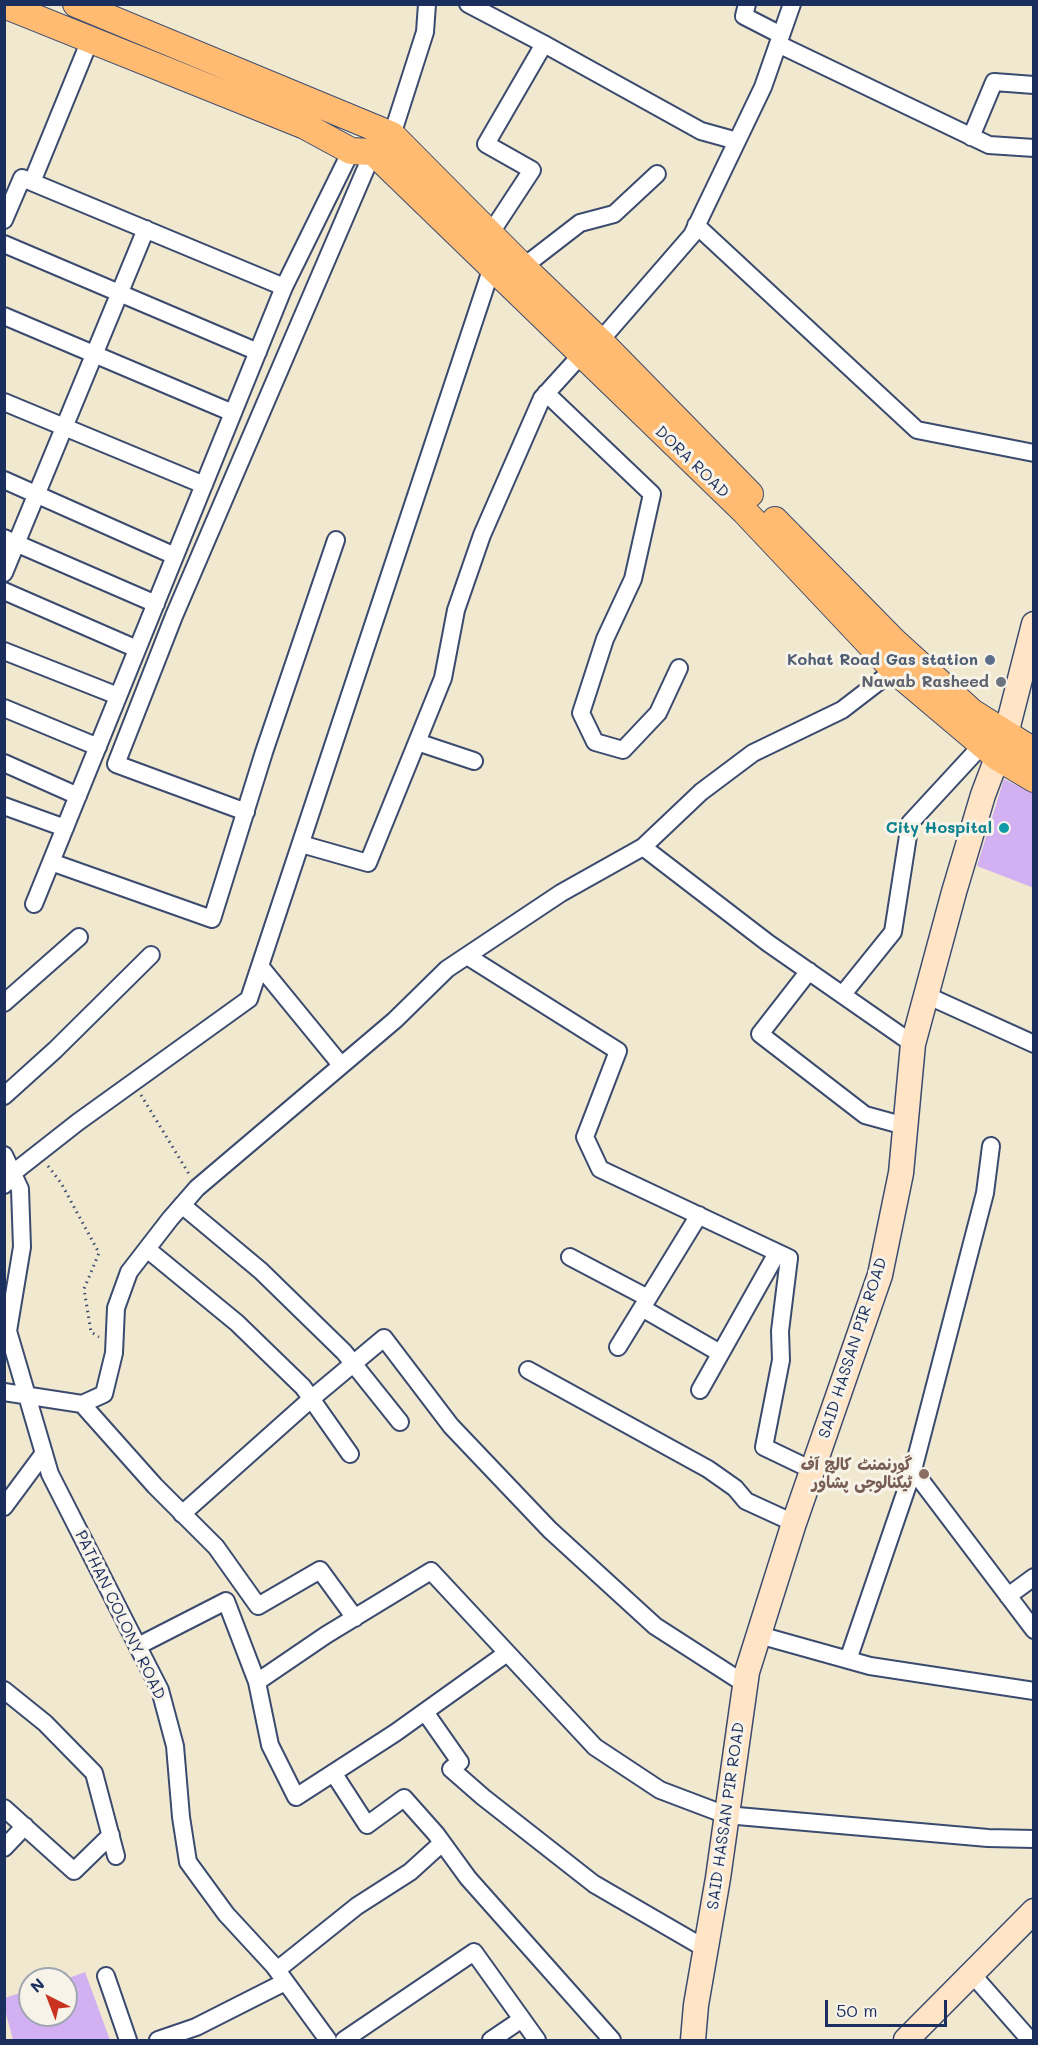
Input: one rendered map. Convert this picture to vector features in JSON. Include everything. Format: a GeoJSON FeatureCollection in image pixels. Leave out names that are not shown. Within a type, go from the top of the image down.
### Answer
{"type":"FeatureCollection","features":[{"type":"Feature","properties":{"kind":"main road"},"geometry":{"type":"LineString","coordinates":[[76,4],[392,135],[523,267],[591,348],[894,641],[972,712],[995,745],[1034,751]]}},
{"type":"Feature","properties":{"kind":"main road","name":"DORA ROAD"},"geometry":{"type":"LineString","coordinates":[[4,5],[34,10],[90,40],[304,126],[362,152],[492,267],[591,348],[894,670],[995,745],[1034,779]]}},
{"type":"Feature","properties":{"kind":"main road"},"geometry":{"type":"LineString","coordinates":[[362,152],[392,135]]}},
{"type":"Feature","properties":{"kind":"street"},"geometry":{"type":"LineString","coordinates":[[392,135],[425,32],[427,4]]}},
{"type":"Feature","properties":{"kind":"street"},"geometry":{"type":"LineString","coordinates":[[468,4],[701,130],[736,141]]}},
{"type":"Feature","properties":{"kind":"street"},"geometry":{"type":"LineString","coordinates":[[747,4],[744,16],[780,40],[971,137],[989,145],[1034,148]]}},
{"type":"Feature","properties":{"kind":"street"},"geometry":{"type":"LineString","coordinates":[[301,844],[368,862],[443,678],[456,610],[482,535],[542,398],[591,348],[692,235],[763,87],[792,4]]}},
{"type":"Feature","properties":{"kind":"street"},"geometry":{"type":"LineString","coordinates":[[32,182],[90,40]]}},
{"type":"Feature","properties":{"kind":"street"},"geometry":{"type":"LineString","coordinates":[[490,234],[532,170],[486,144],[544,44]]}},
{"type":"Feature","properties":{"kind":"street"},"geometry":{"type":"LineString","coordinates":[[971,137],[994,82],[1034,85]]}},
{"type":"Feature","properties":{"kind":"street"},"geometry":{"type":"LineString","coordinates":[[34,904],[284,287],[362,152]]}},
{"type":"Feature","properties":{"kind":"street"},"geometry":{"type":"LineString","coordinates":[[246,812],[116,764],[362,152]]}},
{"type":"Feature","properties":{"kind":"street"},"geometry":{"type":"LineString","coordinates":[[523,267],[580,223],[614,214],[657,174]]}},
{"type":"Feature","properties":{"kind":"street"},"geometry":{"type":"LineString","coordinates":[[4,220],[22,178],[284,287]]}},
{"type":"Feature","properties":{"kind":"street"},"geometry":{"type":"LineString","coordinates":[[696,225],[917,430],[1034,453]]}},
{"type":"Feature","properties":{"kind":"street"},"geometry":{"type":"LineString","coordinates":[[4,573],[11,540],[37,494],[146,230]]}},
{"type":"Feature","properties":{"kind":"street"},"geometry":{"type":"LineString","coordinates":[[4,244],[258,352]]}},
{"type":"Feature","properties":{"kind":"street"},"geometry":{"type":"LineString","coordinates":[[9,1179],[39,1153],[249,999],[492,267]]}},
{"type":"Feature","properties":{"kind":"street"},"geometry":{"type":"LineString","coordinates":[[4,316],[233,412]]}},
{"type":"Feature","properties":{"kind":"street"},"geometry":{"type":"LineString","coordinates":[[546,393],[652,494],[633,579],[605,639],[581,713],[595,742],[623,750],[658,713],[679,668]]}},
{"type":"Feature","properties":{"kind":"street"},"geometry":{"type":"LineString","coordinates":[[4,402],[204,485]]}},
{"type":"Feature","properties":{"kind":"street"},"geometry":{"type":"LineString","coordinates":[[4,480],[175,556]]}},
{"type":"Feature","properties":{"kind":"street"},"geometry":{"type":"LineString","coordinates":[[11,540],[156,604]]}},
{"type":"Feature","properties":{"kind":"street"},"geometry":{"type":"LineString","coordinates":[[51,862],[212,919],[336,540]]}},
{"type":"Feature","properties":{"kind":"street"},"geometry":{"type":"LineString","coordinates":[[4,591],[137,649]]}},
{"type":"Feature","properties":{"kind":"street","name":"SAID HASSAN PIR ROAD"},"geometry":{"type":"LineString","coordinates":[[693,2040],[696,2005],[718,1878],[747,1672],[794,1523],[880,1275],[901,1173],[913,1044],[995,745],[1034,624]]}},
{"type":"Feature","properties":{"kind":"street"},"geometry":{"type":"LineString","coordinates":[[4,651],[118,696]]}},
{"type":"Feature","properties":{"kind":"street"},"geometry":{"type":"LineString","coordinates":[[4,1392],[82,1404],[104,1394],[114,1346],[116,1308],[129,1272],[197,1188],[395,1020],[447,969],[561,893],[643,848],[701,792],[753,753],[842,710],[894,670]]}},
{"type":"Feature","properties":{"kind":"street"},"geometry":{"type":"LineString","coordinates":[[4,708],[98,747]]}},
{"type":"Feature","properties":{"kind":"street"},"geometry":{"type":"LineString","coordinates":[[417,742],[474,761]]}},
{"type":"Feature","properties":{"kind":"street"},"geometry":{"type":"LineString","coordinates":[[843,994],[894,932],[910,823],[995,745]]}},
{"type":"Feature","properties":{"kind":"street"},"geometry":{"type":"LineString","coordinates":[[4,763],[78,796]]}},
{"type":"Feature","properties":{"kind":"street"},"geometry":{"type":"LineString","coordinates":[[4,806],[64,828]]}},
{"type":"Feature","properties":{"kind":"street"},"geometry":{"type":"LineString","coordinates":[[643,848],[768,943],[913,1044]]}},
{"type":"Feature","properties":{"kind":"street"},"geometry":{"type":"LineString","coordinates":[[4,1003],[79,937]]}},
{"type":"Feature","properties":{"kind":"street"},"geometry":{"type":"LineString","coordinates":[[4,1096],[55,1050],[151,954]]}},
{"type":"Feature","properties":{"kind":"street"},"geometry":{"type":"LineString","coordinates":[[467,956],[618,1051],[585,1137],[600,1169],[789,1258],[780,1331],[781,1360],[764,1447],[812,1470]]}},
{"type":"Feature","properties":{"kind":"street"},"geometry":{"type":"LineString","coordinates":[[260,966],[341,1065]]}},
{"type":"Feature","properties":{"kind":"street"},"geometry":{"type":"LineString","coordinates":[[809,971],[760,1034],[865,1115],[906,1126]]}},
{"type":"Feature","properties":{"kind":"street"},"geometry":{"type":"LineString","coordinates":[[926,995],[1034,1044]]}},
{"type":"Feature","properties":{"kind":"street"},"geometry":{"type":"LineString","coordinates":[[848,1660],[913,1470],[985,1193],[991,1146]]}},
{"type":"Feature","properties":{"kind":"street","name":"PATHAN COLONY ROAD"},"geometry":{"type":"LineString","coordinates":[[4,1155],[9,1179],[20,1189],[22,1248],[8,1331],[50,1473],[160,1690],[175,1746],[181,1817],[188,1862],[226,1914],[281,1976],[328,2040]]}},
{"type":"Feature","properties":{"kind":"street"},"geometry":{"type":"LineString","coordinates":[[182,1205],[261,1271],[344,1352],[400,1422]]}},
{"type":"Feature","properties":{"kind":"street"},"geometry":{"type":"LineString","coordinates":[[618,1347],[699,1215]]}},
{"type":"Feature","properties":{"kind":"street"},"geometry":{"type":"LineString","coordinates":[[147,1249],[237,1323],[303,1387],[350,1454]]}},
{"type":"Feature","properties":{"kind":"street"},"geometry":{"type":"LineString","coordinates":[[700,1390],[777,1253]]}},
{"type":"Feature","properties":{"kind":"street"},"geometry":{"type":"LineString","coordinates":[[570,1257],[720,1353]]}},
{"type":"Feature","properties":{"kind":"street"},"geometry":{"type":"LineString","coordinates":[[182,1514],[311,1398],[384,1338],[452,1426],[550,1530],[656,1626],[745,1684]]}},
{"type":"Feature","properties":{"kind":"street"},"geometry":{"type":"LineString","coordinates":[[528,1370],[708,1469],[735,1488],[746,1501],[794,1523]]}},
{"type":"Feature","properties":{"kind":"street"},"geometry":{"type":"LineString","coordinates":[[82,1404],[155,1486],[216,1547],[258,1606],[320,1570],[355,1618]]}},
{"type":"Feature","properties":{"kind":"street"},"geometry":{"type":"LineString","coordinates":[[4,1507],[44,1453]]}},
{"type":"Feature","properties":{"kind":"street"},"geometry":{"type":"LineString","coordinates":[[913,1470],[1034,1630]]}},
{"type":"Feature","properties":{"kind":"street"},"geometry":{"type":"LineString","coordinates":[[257,1682],[431,1571],[595,1747],[660,1790],[726,1815],[988,1838],[1034,1839]]}},
{"type":"Feature","properties":{"kind":"street"},"geometry":{"type":"LineString","coordinates":[[1008,1596],[1034,1577]]}},
{"type":"Feature","properties":{"kind":"street"},"geometry":{"type":"LineString","coordinates":[[138,1646],[226,1601],[257,1682],[270,1744],[296,1797],[425,1712],[507,1653]]}},
{"type":"Feature","properties":{"kind":"street"},"geometry":{"type":"LineString","coordinates":[[759,1635],[870,1666],[1034,1691]]}},
{"type":"Feature","properties":{"kind":"street"},"geometry":{"type":"LineString","coordinates":[[4,1690],[45,1723],[94,1773],[116,1856]]}},
{"type":"Feature","properties":{"kind":"street"},"geometry":{"type":"LineString","coordinates":[[425,1712],[459,1762],[451,1769],[483,1797],[594,1884],[706,1948]]}},
{"type":"Feature","properties":{"kind":"street"},"geometry":{"type":"LineString","coordinates":[[334,1774],[367,1824],[404,1798],[468,1878],[612,2040]]}},
{"type":"Feature","properties":{"kind":"street"},"geometry":{"type":"LineString","coordinates":[[4,1808],[74,1871],[111,1835]]}},
{"type":"Feature","properties":{"kind":"street"},"geometry":{"type":"LineString","coordinates":[[4,1848],[25,1826]]}},
{"type":"Feature","properties":{"kind":"street"},"geometry":{"type":"LineString","coordinates":[[158,2040],[196,2027],[281,1976],[357,1906],[410,1872],[442,1843]]}},
{"type":"Feature","properties":{"kind":"street"},"geometry":{"type":"LineString","coordinates":[[906,2040],[1034,1911]]}},
{"type":"Feature","properties":{"kind":"street"},"geometry":{"type":"LineString","coordinates":[[344,2040],[474,1952],[537,2040]]}},
{"type":"Feature","properties":{"kind":"street"},"geometry":{"type":"LineString","coordinates":[[972,1974],[1030,2040]]}},
{"type":"Feature","properties":{"kind":"street"},"geometry":{"type":"LineString","coordinates":[[106,1976],[128,2040]]}},
{"type":"Feature","properties":{"kind":"street"},"geometry":{"type":"LineString","coordinates":[[491,2040],[522,2019]]}},
{"type":"Feature","properties":{"kind":"path"},"geometry":{"type":"LineString","coordinates":[[134,1083],[197,1188]]}},
{"type":"Feature","properties":{"kind":"path"},"geometry":{"type":"LineString","coordinates":[[39,1153],[61,1183],[99,1253],[84,1289],[89,1322],[91,1332],[114,1346]]}},
{"type":"Feature","properties":{"kind":"building","name":"City Hospital"},"geometry":{"type":"Polygon","coordinates":[[[1004,779],[1034,794],[1034,888],[977,866],[1004,779]]]}},
{"type":"Feature","properties":{"kind":"building"},"geometry":{"type":"Polygon","coordinates":[[[85,1972],[110,2040],[13,2040],[4,1998],[18,1994],[18,2027],[78,2027],[78,1975],[85,1972]]]}},
{"type":"Feature","properties":{"kind":"place","name":"Kohat Road Gas station"},"geometry":{"type":"Point","coordinates":[990,660]}},
{"type":"Feature","properties":{"kind":"place","name":"Nawab Rasheed"},"geometry":{"type":"Point","coordinates":[1001,682]}},
{"type":"Feature","properties":{"kind":"place","name":"City Hospital"},"geometry":{"type":"Point","coordinates":[1004,828]}},
{"type":"Feature","properties":{"kind":"place","name":"گورنمنٹ کالج آف ٹیکنالوجی پشاور"},"geometry":{"type":"Point","coordinates":[924,1474]}}]}
